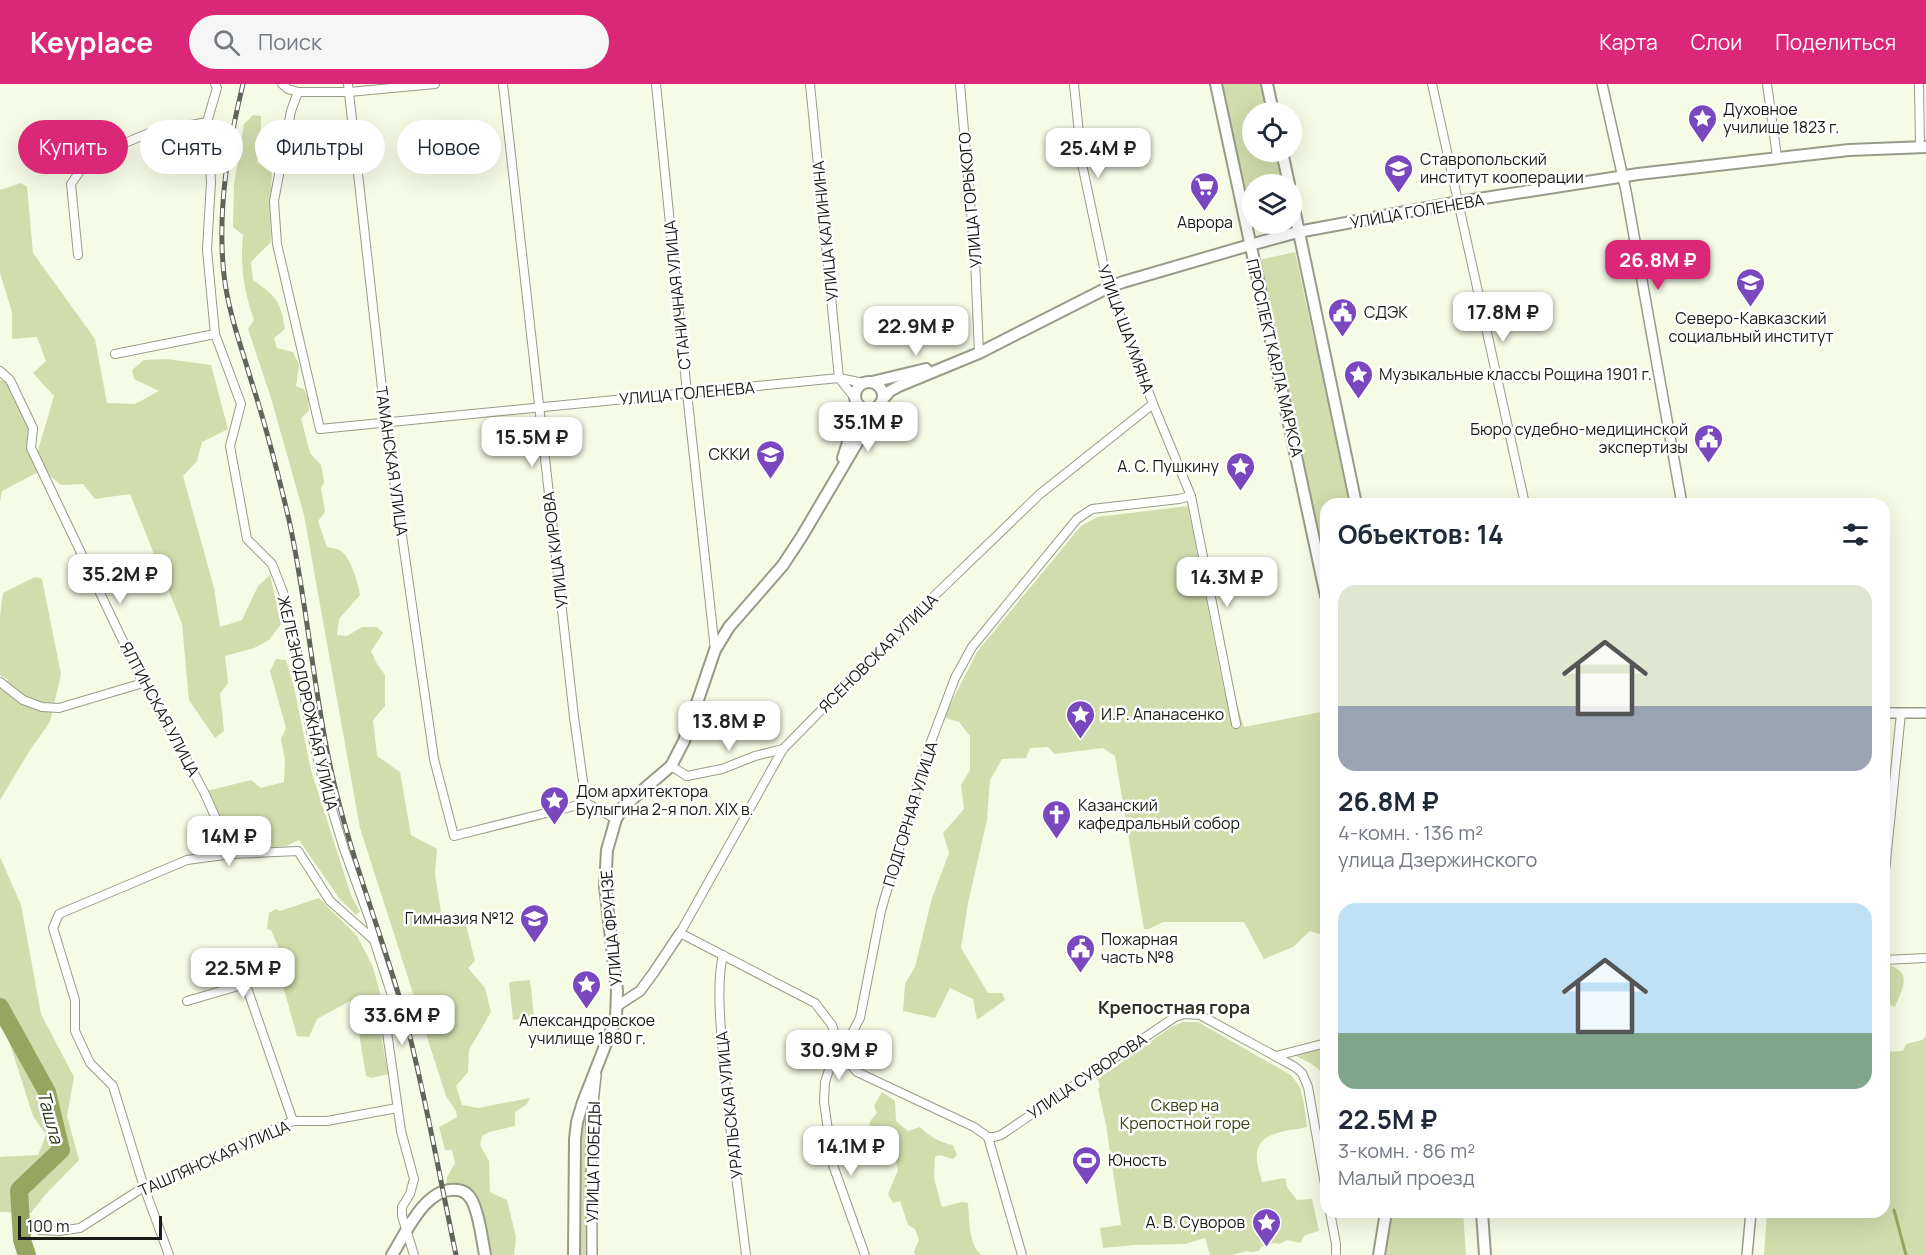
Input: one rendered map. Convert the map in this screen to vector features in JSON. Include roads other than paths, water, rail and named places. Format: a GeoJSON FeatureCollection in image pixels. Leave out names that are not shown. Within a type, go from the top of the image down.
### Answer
{"type":"FeatureCollection","features":[{"type":"Feature","properties":{"kind":"main road","name":"ПРОСПЕКТ КАРЛА МАРКСА"},"geometry":{"type":"LineString","coordinates":[[1216,84],[1320,568]]}},
{"type":"Feature","properties":{"kind":"main road"},"geometry":{"type":"LineString","coordinates":[[1267,84],[1272,102]]}},
{"type":"Feature","properties":{"kind":"main road","name":"УЛИЦА ГОЛЕНЕВА"},"geometry":{"type":"LineString","coordinates":[[1302,231],[1459,202],[1623,176],[1849,150],[1923,147]]}},
{"type":"Feature","properties":{"kind":"main road","name":"УЛИЦА ГОЛЕНЕВА"},"geometry":{"type":"LineString","coordinates":[[882,402],[890,391],[899,386],[979,353],[1107,282],[1291,234]]}},
{"type":"Feature","properties":{"kind":"main road"},"geometry":{"type":"LineString","coordinates":[[1299,234],[1355,498]]}},
{"type":"Feature","properties":{"kind":"main road","name":"УЛИЦА ГОЛЕНЕВА"},"geometry":{"type":"LineString","coordinates":[[868,382],[966,358]]}},
{"type":"Feature","properties":{"kind":"main road"},"geometry":{"type":"LineString","coordinates":[[868,382],[878,385],[882,402],[875,409],[868,411],[861,409],[855,401],[855,391],[868,382]]}},
{"type":"Feature","properties":{"kind":"main road","name":"УЛИЦА ФРУНЗЕ"},"geometry":{"type":"LineString","coordinates":[[831,486],[845,454],[855,401]]}},
{"type":"Feature","properties":{"kind":"main road","name":"УЛИЦА ФРУНЗЕ"},"geometry":{"type":"LineString","coordinates":[[574,1255],[576,1130],[583,1102],[616,1018],[617,1006],[605,886],[607,850],[616,819],[632,798],[671,766],[687,734],[715,650],[729,627],[783,565],[882,402]]}},
{"type":"Feature","properties":{"kind":"main road"},"geometry":{"type":"LineString","coordinates":[[392,1255],[406,1231],[431,1198],[450,1189],[468,1194],[474,1205],[485,1255]]}},
{"type":"Feature","properties":{"kind":"main road"},"geometry":{"type":"LineString","coordinates":[[1379,1255],[1385,1218]]}},
{"type":"Feature","properties":{"kind":"main road"},"geometry":{"type":"LineString","coordinates":[[1482,1218],[1485,1255]]}},
{"type":"Feature","properties":{"kind":"street","name":"ЖЕЛЕЗНОДОРОЖНАЯ УЛИЦА"},"geometry":{"type":"LineString","coordinates":[[208,120],[217,88],[215,84]]}},
{"type":"Feature","properties":{"kind":"street"},"geometry":{"type":"LineString","coordinates":[[282,84],[298,92],[435,84]]}},
{"type":"Feature","properties":{"kind":"street","name":"УЛИЦА КИРОВА"},"geometry":{"type":"LineString","coordinates":[[503,84],[538,407],[586,804]]}},
{"type":"Feature","properties":{"kind":"street","name":"СТАНИЧНАЯ УЛИЦА"},"geometry":{"type":"LineString","coordinates":[[656,84],[715,650]]}},
{"type":"Feature","properties":{"kind":"street","name":"УЛИЦА КАЛИНИНА"},"geometry":{"type":"LineString","coordinates":[[810,84],[839,378]]}},
{"type":"Feature","properties":{"kind":"street","name":"УЛИЦА ГОРЬКОГО"},"geometry":{"type":"LineString","coordinates":[[960,84],[975,259],[979,353]]}},
{"type":"Feature","properties":{"kind":"street","name":"УЛИЦА ШАУМЯНА"},"geometry":{"type":"LineString","coordinates":[[1074,84],[1082,164],[1107,282],[1191,496],[1236,724]]}},
{"type":"Feature","properties":{"kind":"street"},"geometry":{"type":"LineString","coordinates":[[1432,84],[1524,498]]}},
{"type":"Feature","properties":{"kind":"street"},"geometry":{"type":"LineString","coordinates":[[1602,84],[1623,176],[1681,498]]}},
{"type":"Feature","properties":{"kind":"street"},"geometry":{"type":"LineString","coordinates":[[1767,84],[1777,157]]}},
{"type":"Feature","properties":{"kind":"street"},"geometry":{"type":"LineString","coordinates":[[1919,84],[1923,147]]}},
{"type":"Feature","properties":{"kind":"street","name":"ТАМАНСКАЯ УЛИЦА"},"geometry":{"type":"LineString","coordinates":[[348,88],[386,424],[434,759],[454,836],[586,804]]}},
{"type":"Feature","properties":{"kind":"street","name":"УЛИЦА ГОЛЕНЕВА"},"geometry":{"type":"LineString","coordinates":[[298,92],[291,111],[274,201],[275,226],[277,244],[320,429],[839,378],[868,382]]}},
{"type":"Feature","properties":{"kind":"street"},"geometry":{"type":"LineString","coordinates":[[78,255],[71,184],[89,158],[140,137]]}},
{"type":"Feature","properties":{"kind":"street","name":"ЖЕЛЕЗНОДОРОЖНАЯ УЛИЦА"},"geometry":{"type":"LineString","coordinates":[[210,174],[207,250],[215,334],[241,404],[230,446],[247,538],[272,564],[288,605],[310,727],[323,780],[344,849],[371,923],[374,940],[395,1005],[387,1032],[397,1108],[406,1154],[414,1179],[410,1194],[402,1207],[402,1216],[414,1255]]}},
{"type":"Feature","properties":{"kind":"street"},"geometry":{"type":"LineString","coordinates":[[115,354],[215,334]]}},
{"type":"Feature","properties":{"kind":"street","name":"ЯЛТИНСКАЯ УЛИЦА"},"geometry":{"type":"LineString","coordinates":[[0,371],[10,380],[33,428],[31,448],[143,683],[189,763],[232,854]]}},
{"type":"Feature","properties":{"kind":"street"},"geometry":{"type":"LineString","coordinates":[[839,378],[855,401]]}},
{"type":"Feature","properties":{"kind":"street","name":"ЯСЕНОВСКАЯ УЛИЦА"},"geometry":{"type":"LineString","coordinates":[[617,1006],[640,991],[680,933],[783,749],[932,598],[1040,494],[1153,404]]}},
{"type":"Feature","properties":{"kind":"street","name":"ПОДГОРНАЯ УЛИЦА"},"geometry":{"type":"LineString","coordinates":[[865,1255],[833,1165],[824,1102],[825,1082],[830,1067],[841,1054],[860,1018],[881,911],[926,755],[955,678],[967,656],[1077,519],[1092,509],[1191,496]]}},
{"type":"Feature","properties":{"kind":"street"},"geometry":{"type":"LineString","coordinates":[[0,682],[23,700],[42,707],[59,708],[143,683]]}},
{"type":"Feature","properties":{"kind":"street"},"geometry":{"type":"LineString","coordinates":[[1890,712],[1926,713]]}},
{"type":"Feature","properties":{"kind":"street"},"geometry":{"type":"LineString","coordinates":[[1890,822],[1901,713]]}},
{"type":"Feature","properties":{"kind":"street"},"geometry":{"type":"LineString","coordinates":[[671,766],[687,776],[783,749]]}},
{"type":"Feature","properties":{"kind":"street"},"geometry":{"type":"LineString","coordinates":[[586,804],[616,819]]}},
{"type":"Feature","properties":{"kind":"street"},"geometry":{"type":"LineString","coordinates":[[201,858],[224,838]]}},
{"type":"Feature","properties":{"kind":"street"},"geometry":{"type":"LineString","coordinates":[[169,1255],[144,1187],[113,1086],[90,1063],[75,1031],[75,1000],[53,928],[59,914],[187,860],[232,854],[298,851],[330,901],[374,940]]}},
{"type":"Feature","properties":{"kind":"street"},"geometry":{"type":"LineString","coordinates":[[680,933],[815,1002],[832,1025],[841,1054],[857,1072],[974,1126],[988,1137],[1022,1255]]}},
{"type":"Feature","properties":{"kind":"street","name":"УРАЛЬСКАЯ УЛИЦА"},"geometry":{"type":"LineString","coordinates":[[723,955],[720,968],[721,1035],[746,1255]]}},
{"type":"Feature","properties":{"kind":"street"},"geometry":{"type":"LineString","coordinates":[[1890,960],[1926,958]]}},
{"type":"Feature","properties":{"kind":"street"},"geometry":{"type":"LineString","coordinates":[[188,1001],[290,971]]}},
{"type":"Feature","properties":{"kind":"street"},"geometry":{"type":"LineString","coordinates":[[246,985],[293,1121]]}},
{"type":"Feature","properties":{"kind":"street","name":"УЛИЦА СУВОРОВА"},"geometry":{"type":"LineString","coordinates":[[988,1137],[1001,1135],[1175,1017],[1185,1014],[1200,1015],[1213,1021],[1295,1067],[1306,1078],[1320,1156]]}},
{"type":"Feature","properties":{"kind":"street"},"geometry":{"type":"LineString","coordinates":[[1276,1056],[1320,1045]]}},
{"type":"Feature","properties":{"kind":"street","name":"УЛИЦА ПОБЕДЫ"},"geometry":{"type":"LineString","coordinates":[[592,1255],[591,1121],[596,1070]]}},
{"type":"Feature","properties":{"kind":"street","name":"ТАШЛЯНСКАЯ УЛИЦА"},"geometry":{"type":"LineString","coordinates":[[40,1230],[59,1231],[80,1228],[144,1187],[293,1121],[327,1121],[397,1108]]}},
{"type":"Feature","properties":{"kind":"street"},"geometry":{"type":"LineString","coordinates":[[1331,1218],[1336,1255]]}},
{"type":"Feature","properties":{"kind":"street"},"geometry":{"type":"LineString","coordinates":[[1747,1255],[1750,1218]]}},
{"type":"Feature","properties":{"kind":"waterway","name":"Ташла"},"geometry":{"type":"LineString","coordinates":[[0,1007],[47,1092],[61,1150],[19,1190],[22,1240],[27,1255]]}},
{"type":"Feature","properties":{"kind":"waterway"},"geometry":{"type":"LineString","coordinates":[[1894,1210],[1906,1255]]}},
{"type":"Feature","properties":{"kind":"railway"},"geometry":{"type":"LineString","coordinates":[[243,84],[233,131],[223,203],[222,251],[228,302],[272,450],[289,520],[325,739],[338,801],[412,1043],[456,1255]]}},
{"type":"Feature","properties":{"kind":"place","name":"Духовное училище 1823 г."},"geometry":{"type":"Point","coordinates":[1702,144]}},
{"type":"Feature","properties":{"kind":"place","name":"Ставропольский институт кооперации"},"geometry":{"type":"Point","coordinates":[1399,194]}},
{"type":"Feature","properties":{"kind":"place","name":"Аврора"},"geometry":{"type":"Point","coordinates":[1205,212]}},
{"type":"Feature","properties":{"kind":"place","name":"Северо-Кавказский социальный институт"},"geometry":{"type":"Point","coordinates":[1751,308]}},
{"type":"Feature","properties":{"kind":"place","name":"СДЭК"},"geometry":{"type":"Point","coordinates":[1343,338]}},
{"type":"Feature","properties":{"kind":"place","name":"Музыкальные классы Рощина 1901 г."},"geometry":{"type":"Point","coordinates":[1358,400]}},
{"type":"Feature","properties":{"kind":"place","name":"Бюро судебно-медицинской экспертизы"},"geometry":{"type":"Point","coordinates":[1709,464]}},
{"type":"Feature","properties":{"kind":"place","name":"СККИ"},"geometry":{"type":"Point","coordinates":[771,480]}},
{"type":"Feature","properties":{"kind":"place","name":"А. С. Пушкину"},"geometry":{"type":"Point","coordinates":[1240,492]}},
{"type":"Feature","properties":{"kind":"place","name":"И.Р. Апанасенко"},"geometry":{"type":"Point","coordinates":[1080,740]}},
{"type":"Feature","properties":{"kind":"place","name":"Дом архитектора Булыгина 2-я пол. XIX в."},"geometry":{"type":"Point","coordinates":[555,826]}},
{"type":"Feature","properties":{"kind":"place","name":"Казанский кафедральный собор"},"geometry":{"type":"Point","coordinates":[1057,840]}},
{"type":"Feature","properties":{"kind":"place","name":"Гимназия №12"},"geometry":{"type":"Point","coordinates":[535,944]}},
{"type":"Feature","properties":{"kind":"place","name":"Пожарная часть №8"},"geometry":{"type":"Point","coordinates":[1080,974]}},
{"type":"Feature","properties":{"kind":"place","name":"Александровское училище 1880 г."},"geometry":{"type":"Point","coordinates":[587,1010]}},
{"type":"Feature","properties":{"kind":"place","name":"Юность"},"geometry":{"type":"Point","coordinates":[1087,1186]}},
{"type":"Feature","properties":{"kind":"place","name":"А. В. Суворов"},"geometry":{"type":"Point","coordinates":[1266,1248]}},
{"type":"Feature","properties":{"kind":"district","name":"Крепостная гора"},"geometry":{"type":"Point","coordinates":[1174,1007]}},
{"type":"Feature","properties":{"kind":"park label","name":"Сквер на Крепостной горе"},"geometry":{"type":"Point","coordinates":[1185,1114]}}]}
